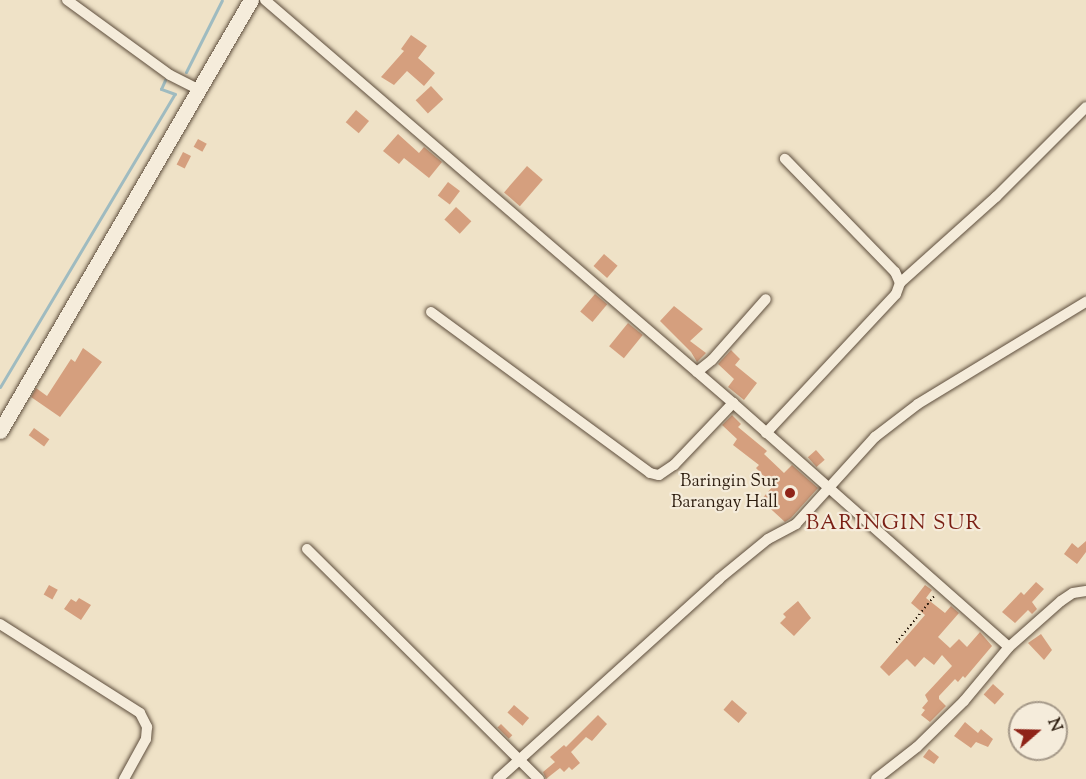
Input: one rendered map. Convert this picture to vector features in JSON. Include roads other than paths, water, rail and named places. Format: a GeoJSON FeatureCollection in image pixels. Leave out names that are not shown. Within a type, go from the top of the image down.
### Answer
{"type":"FeatureCollection","features":[{"type":"Feature","properties":{"kind":"street"},"geometry":{"type":"LineString","coordinates":[[67,0],[170,75],[198,90]]}},
{"type":"Feature","properties":{"kind":"street"},"geometry":{"type":"LineString","coordinates":[[0,431],[251,0]]}},
{"type":"Feature","properties":{"kind":"street"},"geometry":{"type":"LineString","coordinates":[[265,0],[733,403],[1009,647]]}},
{"type":"Feature","properties":{"kind":"street"},"geometry":{"type":"LineString","coordinates":[[766,433],[896,294],[900,283],[996,196],[1086,107]]}},
{"type":"Feature","properties":{"kind":"street"},"geometry":{"type":"LineString","coordinates":[[785,159],[895,272],[900,283]]}},
{"type":"Feature","properties":{"kind":"street"},"geometry":{"type":"LineString","coordinates":[[697,372],[712,360],[766,299]]}},
{"type":"Feature","properties":{"kind":"street"},"geometry":{"type":"LineString","coordinates":[[498,779],[719,579],[768,539],[796,524],[827,487],[875,437],[918,404],[1086,302]]}},
{"type":"Feature","properties":{"kind":"street"},"geometry":{"type":"LineString","coordinates":[[431,312],[650,473],[659,475],[674,465],[733,403]]}},
{"type":"Feature","properties":{"kind":"street"},"geometry":{"type":"LineString","coordinates":[[307,549],[539,779]]}},
{"type":"Feature","properties":{"kind":"street"},"geometry":{"type":"LineString","coordinates":[[876,779],[917,747],[964,701],[1009,647],[1073,593],[1086,591]]}},
{"type":"Feature","properties":{"kind":"street"},"geometry":{"type":"LineString","coordinates":[[0,624],[140,713],[147,727],[146,739],[124,779]]}},
{"type":"Feature","properties":{"kind":"waterway"},"geometry":{"type":"LineString","coordinates":[[186,72],[222,0]]}},
{"type":"Feature","properties":{"kind":"waterway"},"geometry":{"type":"LineString","coordinates":[[0,387],[175,94],[161,89],[165,80]]}},
{"type":"Feature","properties":{"kind":"place","name":"Baringin Sur Barangay Hall"},"geometry":{"type":"Point","coordinates":[790,493]}},
{"type":"Feature","properties":{"kind":"district","name":"BARINGIN SUR"},"geometry":{"type":"Point","coordinates":[894,524]}}]}
